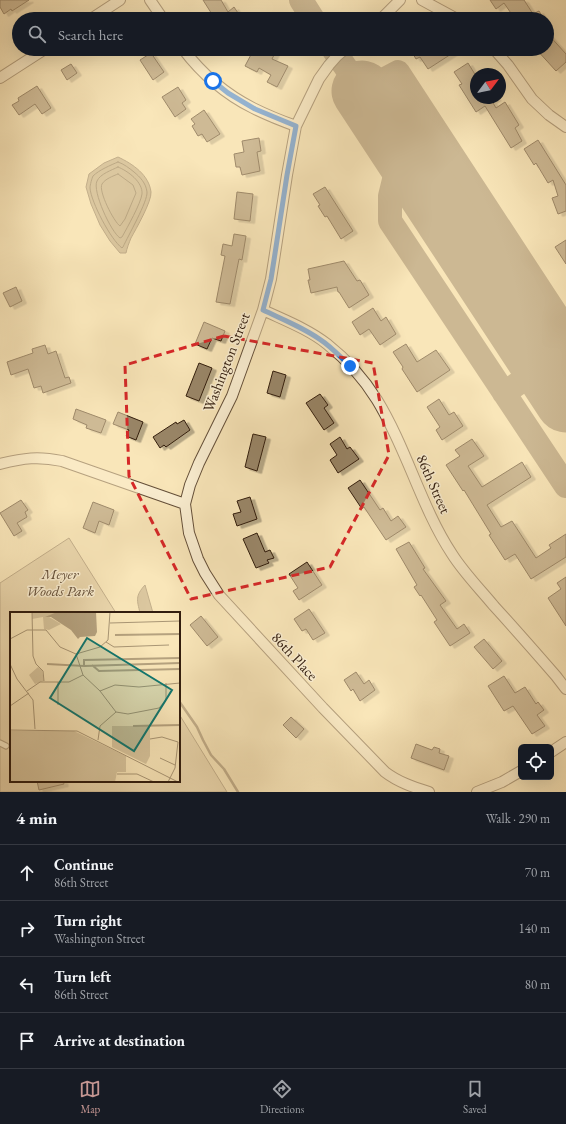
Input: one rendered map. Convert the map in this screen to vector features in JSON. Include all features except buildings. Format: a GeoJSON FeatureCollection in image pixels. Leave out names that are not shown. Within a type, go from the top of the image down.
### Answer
{"type":"FeatureCollection","features":[{"type":"Feature","properties":{"kind":"street"},"geometry":{"type":"LineString","coordinates":[[102,12],[120,0]]}},
{"type":"Feature","properties":{"kind":"street"},"geometry":{"type":"LineString","coordinates":[[150,0],[158,12]]}},
{"type":"Feature","properties":{"kind":"street"},"geometry":{"type":"LineString","coordinates":[[388,12],[400,0]]}},
{"type":"Feature","properties":{"kind":"street"},"geometry":{"type":"LineString","coordinates":[[422,0],[444,12]]}},
{"type":"Feature","properties":{"kind":"street"},"geometry":{"type":"LineString","coordinates":[[0,78],[34,56]]}},
{"type":"Feature","properties":{"kind":"street"},"geometry":{"type":"LineString","coordinates":[[189,56],[205,74],[228,93],[255,109],[296,126]]}},
{"type":"Feature","properties":{"kind":"street","name":"Washington Street"},"geometry":{"type":"LineString","coordinates":[[185,504],[190,485],[199,463],[232,396],[263,310],[271,279],[296,126],[319,79],[337,56]]}},
{"type":"Feature","properties":{"kind":"street"},"geometry":{"type":"LineString","coordinates":[[500,56],[532,99],[566,128]]}},
{"type":"Feature","properties":{"kind":"street","name":"86th Street"},"geometry":{"type":"LineString","coordinates":[[263,310],[290,322],[325,343],[350,366],[367,386],[387,416],[436,527],[452,555],[566,689]]}},
{"type":"Feature","properties":{"kind":"street"},"geometry":{"type":"LineString","coordinates":[[0,464],[26,458],[50,458],[62,460],[185,504]]}},
{"type":"Feature","properties":{"kind":"street","name":"86th Place"},"geometry":{"type":"LineString","coordinates":[[185,504],[189,532],[198,559],[219,595],[323,708],[385,772],[394,780],[429,792]]}},
{"type":"Feature","properties":{"kind":"street"},"geometry":{"type":"LineString","coordinates":[[554,750],[566,742]]}},
{"type":"Feature","properties":{"kind":"street"},"geometry":{"type":"LineString","coordinates":[[476,792],[502,782],[518,773]]}},
{"type":"Feature","properties":{"kind":"lane"},"geometry":{"type":"LineString","coordinates":[[0,743],[6,746]]}},
{"type":"Feature","properties":{"kind":"highlighted area"},"geometry":{"type":"Polygon","coordinates":[[[224,336],[373,363],[389,455],[330,567],[191,599],[129,476],[125,365],[224,336]]]}},
{"type":"Feature","properties":{"kind":"green space","name":"Meyer Woods Park"},"geometry":{"type":"Polygon","coordinates":[[[69,538],[115,612],[10,612],[10,782],[180,782],[180,716],[227,792],[0,792],[0,583],[69,538]]]}},
{"type":"Feature","properties":{"kind":"water"},"geometry":{"type":"Polygon","coordinates":[[[118,157],[135,167],[144,175],[150,186],[151,192],[151,196],[127,247],[126,253],[120,253],[100,225],[86,187],[89,174],[104,163],[118,157]]]}},
{"type":"Feature","properties":{"kind":"water"},"geometry":{"type":"Polygon","coordinates":[[[145,585],[153,612],[140,612],[138,595],[145,585]]]}},
{"type":"Feature","properties":{"kind":"waterway"},"geometry":{"type":"LineString","coordinates":[[180,702],[197,727],[211,755],[224,769],[238,792]]}},
{"type":"Feature","properties":{"kind":"taxiway"},"geometry":{"type":"LineString","coordinates":[[301,0],[309,12]]}},
{"type":"Feature","properties":{"kind":"taxiway"},"geometry":{"type":"LineString","coordinates":[[338,56],[362,91],[398,72],[566,329]]}},
{"type":"Feature","properties":{"kind":"taxiway"},"geometry":{"type":"LineString","coordinates":[[401,151],[390,196],[390,221],[566,486]]}},
{"type":"Feature","properties":{"kind":"taxiway"},"geometry":{"type":"LineString","coordinates":[[504,393],[566,351]]}},
{"type":"Feature","properties":{"kind":"runway"},"geometry":{"type":"LineString","coordinates":[[362,91],[566,402]]}},
{"type":"Feature","properties":{"kind":"route"},"geometry":{"type":"LineString","coordinates":[[213,81],[238,100],[255,109],[296,126],[271,279],[263,310],[290,322],[316,337],[334,350],[350,366]]}}]}
